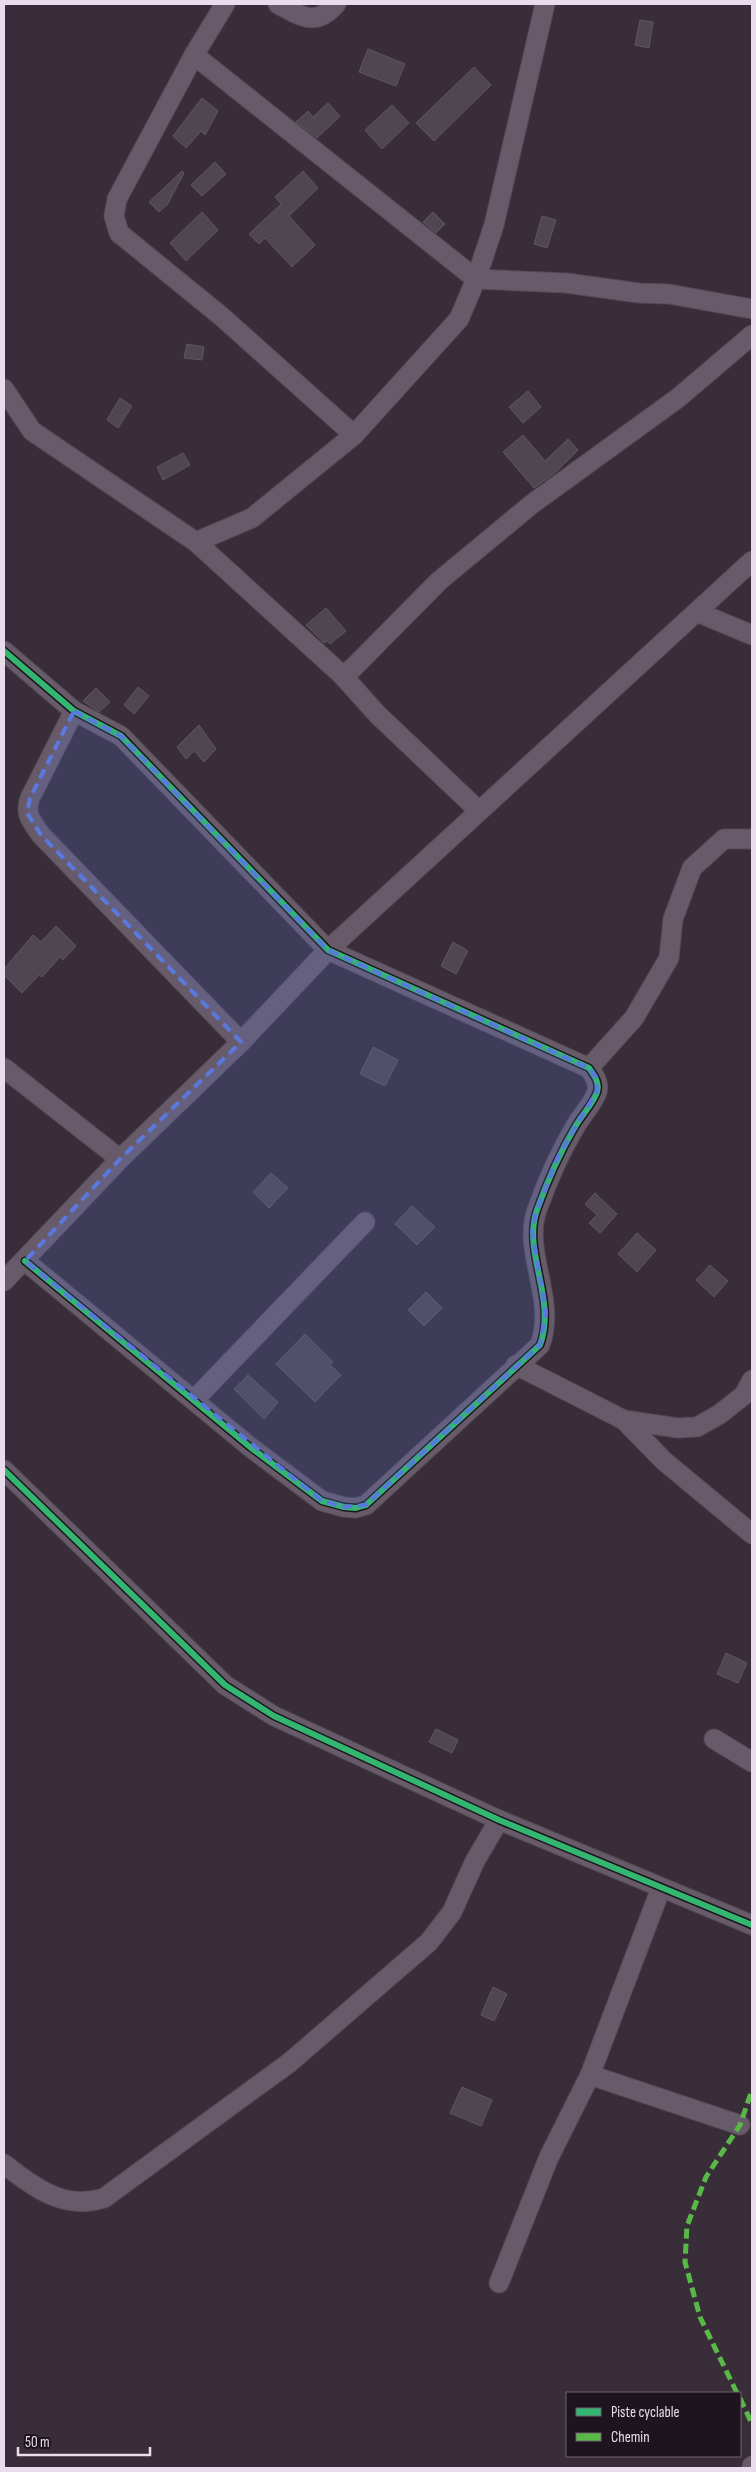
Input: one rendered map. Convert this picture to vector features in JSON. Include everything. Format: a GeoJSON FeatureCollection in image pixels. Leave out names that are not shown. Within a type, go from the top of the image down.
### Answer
{"type":"FeatureCollection","features":[{"type":"Feature","properties":{"kind":"street"},"geometry":{"type":"LineString","coordinates":[[224,4],[194,55],[117,199],[114,216],[119,233],[221,316],[354,434]]}},
{"type":"Feature","properties":{"kind":"street"},"geometry":{"type":"LineString","coordinates":[[278,4],[311,19],[322,17],[336,4]]}},
{"type":"Feature","properties":{"kind":"street"},"geometry":{"type":"LineString","coordinates":[[196,542],[252,518],[354,434],[459,319],[476,279],[494,225],[545,4]]}},
{"type":"Feature","properties":{"kind":"street"},"geometry":{"type":"LineString","coordinates":[[194,55],[476,279],[566,283],[639,293],[670,294],[752,309]]}},
{"type":"Feature","properties":{"kind":"street"},"geometry":{"type":"LineString","coordinates":[[342,675],[352,669],[439,581],[532,504],[678,398],[752,335]]}},
{"type":"Feature","properties":{"kind":"street"},"geometry":{"type":"LineString","coordinates":[[4,389],[32,431],[196,542],[342,675],[377,714],[479,811]]}},
{"type":"Feature","properties":{"kind":"street"},"geometry":{"type":"LineString","coordinates":[[4,1281],[120,1159],[240,1042],[328,950],[752,561]]}},
{"type":"Feature","properties":{"kind":"street"},"geometry":{"type":"LineString","coordinates":[[697,612],[752,635]]}},
{"type":"Feature","properties":{"kind":"street"},"geometry":{"type":"LineString","coordinates":[[4,651],[74,711],[121,736],[328,950],[589,1068],[596,1077],[597,1091],[558,1157],[536,1213],[532,1231],[546,1312],[546,1330],[540,1345],[516,1365],[366,1505],[356,1508],[322,1502],[250,1447],[25,1261]]}},
{"type":"Feature","properties":{"kind":"street"},"geometry":{"type":"LineString","coordinates":[[74,711],[30,798],[26,808],[27,813],[41,835],[240,1042]]}},
{"type":"Feature","properties":{"kind":"street"},"geometry":{"type":"LineString","coordinates":[[589,1068],[634,1018],[669,958],[672,919],[692,868],[724,839],[752,839]]}},
{"type":"Feature","properties":{"kind":"street"},"geometry":{"type":"LineString","coordinates":[[4,1068],[120,1159]]}},
{"type":"Feature","properties":{"kind":"street"},"geometry":{"type":"LineString","coordinates":[[194,1400],[365,1222]]}},
{"type":"Feature","properties":{"kind":"street"},"geometry":{"type":"LineString","coordinates":[[516,1365],[624,1420],[678,1428],[697,1427],[720,1414],[744,1395],[752,1380]]}},
{"type":"Feature","properties":{"kind":"street"},"geometry":{"type":"LineString","coordinates":[[624,1420],[664,1461],[752,1534]]}},
{"type":"Feature","properties":{"kind":"street"},"geometry":{"type":"LineString","coordinates":[[4,1470],[225,1685],[240,1696],[274,1716],[499,1820],[752,1924]]}},
{"type":"Feature","properties":{"kind":"street"},"geometry":{"type":"LineString","coordinates":[[714,1739],[752,1762]]}},
{"type":"Feature","properties":{"kind":"street"},"geometry":{"type":"LineString","coordinates":[[4,2164],[29,2183],[57,2198],[93,2202],[104,2198],[290,2063],[429,1942],[452,1912],[475,1862],[499,1820]]}},
{"type":"Feature","properties":{"kind":"street"},"geometry":{"type":"LineString","coordinates":[[499,2282],[549,2158],[590,2075],[661,1888]]}},
{"type":"Feature","properties":{"kind":"street"},"geometry":{"type":"LineString","coordinates":[[590,2075],[740,2125]]}},
{"type":"Feature","properties":{"kind":"highlighted area"},"geometry":{"type":"Polygon","coordinates":[[[74,711],[121,736],[328,950],[589,1068],[596,1077],[597,1091],[558,1157],[536,1213],[532,1231],[546,1312],[540,1345],[366,1505],[344,1507],[322,1501],[25,1261],[120,1159],[241,1042],[41,835],[27,813],[30,798],[74,711]]]}},
{"type":"Feature","properties":{"kind":"building"},"geometry":{"type":"Polygon","coordinates":[[[640,20],[653,22],[649,48],[635,45],[640,20]]]}},
{"type":"Feature","properties":{"kind":"building"},"geometry":{"type":"Polygon","coordinates":[[[368,49],[405,64],[396,86],[359,72],[368,49]]]}},
{"type":"Feature","properties":{"kind":"building"},"geometry":{"type":"Polygon","coordinates":[[[474,67],[491,85],[434,141],[416,123],[474,67]]]}},
{"type":"Feature","properties":{"kind":"building"},"geometry":{"type":"Polygon","coordinates":[[[202,98],[218,111],[205,135],[201,131],[186,148],[173,136],[202,98]]]}},
{"type":"Feature","properties":{"kind":"building"},"geometry":{"type":"Polygon","coordinates":[[[328,103],[340,116],[317,138],[296,122],[308,111],[313,117],[328,103]]]}},
{"type":"Feature","properties":{"kind":"building"},"geometry":{"type":"Polygon","coordinates":[[[392,105],[409,123],[382,149],[365,130],[392,105]]]}},
{"type":"Feature","properties":{"kind":"building"},"geometry":{"type":"Polygon","coordinates":[[[215,162],[226,174],[202,196],[191,185],[215,162]]]}},
{"type":"Feature","properties":{"kind":"building"},"geometry":{"type":"Polygon","coordinates":[[[182,171],[184,173],[167,205],[159,212],[149,202],[182,171]]]}},
{"type":"Feature","properties":{"kind":"building"},"geometry":{"type":"Polygon","coordinates":[[[303,171],[318,188],[289,216],[315,245],[292,267],[265,238],[259,244],[249,234],[281,204],[275,197],[303,171]]]}},
{"type":"Feature","properties":{"kind":"building"},"geometry":{"type":"Polygon","coordinates":[[[202,212],[218,230],[186,261],[170,243],[202,212]]]}},
{"type":"Feature","properties":{"kind":"building"},"geometry":{"type":"Polygon","coordinates":[[[433,212],[445,224],[436,233],[423,222],[433,212]]]}},
{"type":"Feature","properties":{"kind":"building"},"geometry":{"type":"Polygon","coordinates":[[[542,216],[556,220],[547,248],[534,244],[542,216]]]}},
{"type":"Feature","properties":{"kind":"building"},"geometry":{"type":"Polygon","coordinates":[[[187,344],[204,347],[202,360],[184,358],[187,344]]]}},
{"type":"Feature","properties":{"kind":"building"},"geometry":{"type":"Polygon","coordinates":[[[528,391],[541,407],[523,423],[509,407],[528,391]]]}},
{"type":"Feature","properties":{"kind":"building"},"geometry":{"type":"Polygon","coordinates":[[[120,398],[132,406],[118,428],[107,420],[120,398]]]}},
{"type":"Feature","properties":{"kind":"building"},"geometry":{"type":"Polygon","coordinates":[[[523,435],[545,461],[568,439],[578,450],[555,473],[534,488],[503,452],[523,435]]]}},
{"type":"Feature","properties":{"kind":"building"},"geometry":{"type":"Polygon","coordinates":[[[183,453],[190,465],[163,480],[157,467],[183,453]]]}},
{"type":"Feature","properties":{"kind":"building"},"geometry":{"type":"Polygon","coordinates":[[[326,608],[346,631],[330,644],[327,641],[324,643],[306,625],[326,608]]]}},
{"type":"Feature","properties":{"kind":"building"},"geometry":{"type":"Polygon","coordinates":[[[138,687],[149,696],[134,714],[124,705],[138,687]]]}},
{"type":"Feature","properties":{"kind":"building"},"geometry":{"type":"Polygon","coordinates":[[[96,688],[110,702],[99,712],[83,701],[96,688]]]}},
{"type":"Feature","properties":{"kind":"building"},"geometry":{"type":"Polygon","coordinates":[[[199,725],[216,749],[204,762],[194,751],[186,759],[177,747],[199,725]]]}},
{"type":"Feature","properties":{"kind":"building"},"geometry":{"type":"Polygon","coordinates":[[[56,926],[76,946],[63,960],[60,957],[42,977],[39,975],[22,993],[4,975],[4,969],[33,935],[41,942],[56,926]]]}},
{"type":"Feature","properties":{"kind":"building"},"geometry":{"type":"Polygon","coordinates":[[[453,942],[468,951],[456,974],[441,966],[453,942]]]}},
{"type":"Feature","properties":{"kind":"building"},"geometry":{"type":"Polygon","coordinates":[[[373,1047],[398,1060],[385,1086],[360,1074],[373,1047]]]}},
{"type":"Feature","properties":{"kind":"building"},"geometry":{"type":"Polygon","coordinates":[[[271,1173],[288,1188],[269,1208],[253,1192],[271,1173]]]}},
{"type":"Feature","properties":{"kind":"building"},"geometry":{"type":"Polygon","coordinates":[[[595,1193],[617,1214],[600,1233],[589,1223],[597,1215],[585,1204],[595,1193]]]}},
{"type":"Feature","properties":{"kind":"building"},"geometry":{"type":"Polygon","coordinates":[[[412,1206],[435,1227],[417,1245],[395,1224],[412,1206]]]}},
{"type":"Feature","properties":{"kind":"building"},"geometry":{"type":"Polygon","coordinates":[[[637,1233],[656,1250],[637,1272],[618,1254],[637,1233]]]}},
{"type":"Feature","properties":{"kind":"building"},"geometry":{"type":"Polygon","coordinates":[[[710,1265],[728,1281],[714,1297],[696,1280],[710,1265]]]}},
{"type":"Feature","properties":{"kind":"building"},"geometry":{"type":"Polygon","coordinates":[[[426,1292],[442,1308],[424,1326],[408,1310],[426,1292]]]}},
{"type":"Feature","properties":{"kind":"building"},"geometry":{"type":"Polygon","coordinates":[[[305,1334],[333,1362],[330,1365],[341,1375],[315,1402],[276,1364],[305,1334]]]}},
{"type":"Feature","properties":{"kind":"building"},"geometry":{"type":"Polygon","coordinates":[[[248,1375],[278,1402],[264,1419],[234,1389],[248,1375]]]}},
{"type":"Feature","properties":{"kind":"building"},"geometry":{"type":"Polygon","coordinates":[[[726,1653],[747,1663],[738,1683],[717,1674],[726,1653]]]}},
{"type":"Feature","properties":{"kind":"building"},"geometry":{"type":"Polygon","coordinates":[[[436,1729],[458,1740],[452,1753],[429,1742],[436,1729]]]}},
{"type":"Feature","properties":{"kind":"building"},"geometry":{"type":"Polygon","coordinates":[[[493,1987],[507,1994],[494,2021],[481,2015],[493,1987]]]}},
{"type":"Feature","properties":{"kind":"building"},"geometry":{"type":"Polygon","coordinates":[[[462,2087],[492,2100],[481,2126],[450,2113],[462,2087]]]}},
{"type":"Feature","properties":{"kind":"marked path"},"geometry":{"type":"LineString","coordinates":[[737,2392],[700,2317],[685,2262],[687,2226],[706,2177],[740,2125],[752,2090]]}},
{"type":"Feature","properties":{"kind":"marked path"},"geometry":{"type":"LineString","coordinates":[[741,2400],[752,2424]]}},
{"type":"Feature","properties":{"kind":"cycle path"},"geometry":{"type":"LineString","coordinates":[[4,651],[74,711],[121,736],[328,950],[589,1068],[598,1085],[595,1096],[575,1127],[559,1158],[537,1210],[534,1242],[545,1310],[544,1328],[540,1345],[366,1505],[356,1508],[344,1507],[322,1501],[250,1447],[25,1261]]}},
{"type":"Feature","properties":{"kind":"cycle path"},"geometry":{"type":"LineString","coordinates":[[4,1470],[225,1685],[274,1716],[499,1820],[752,1925]]}}]}
